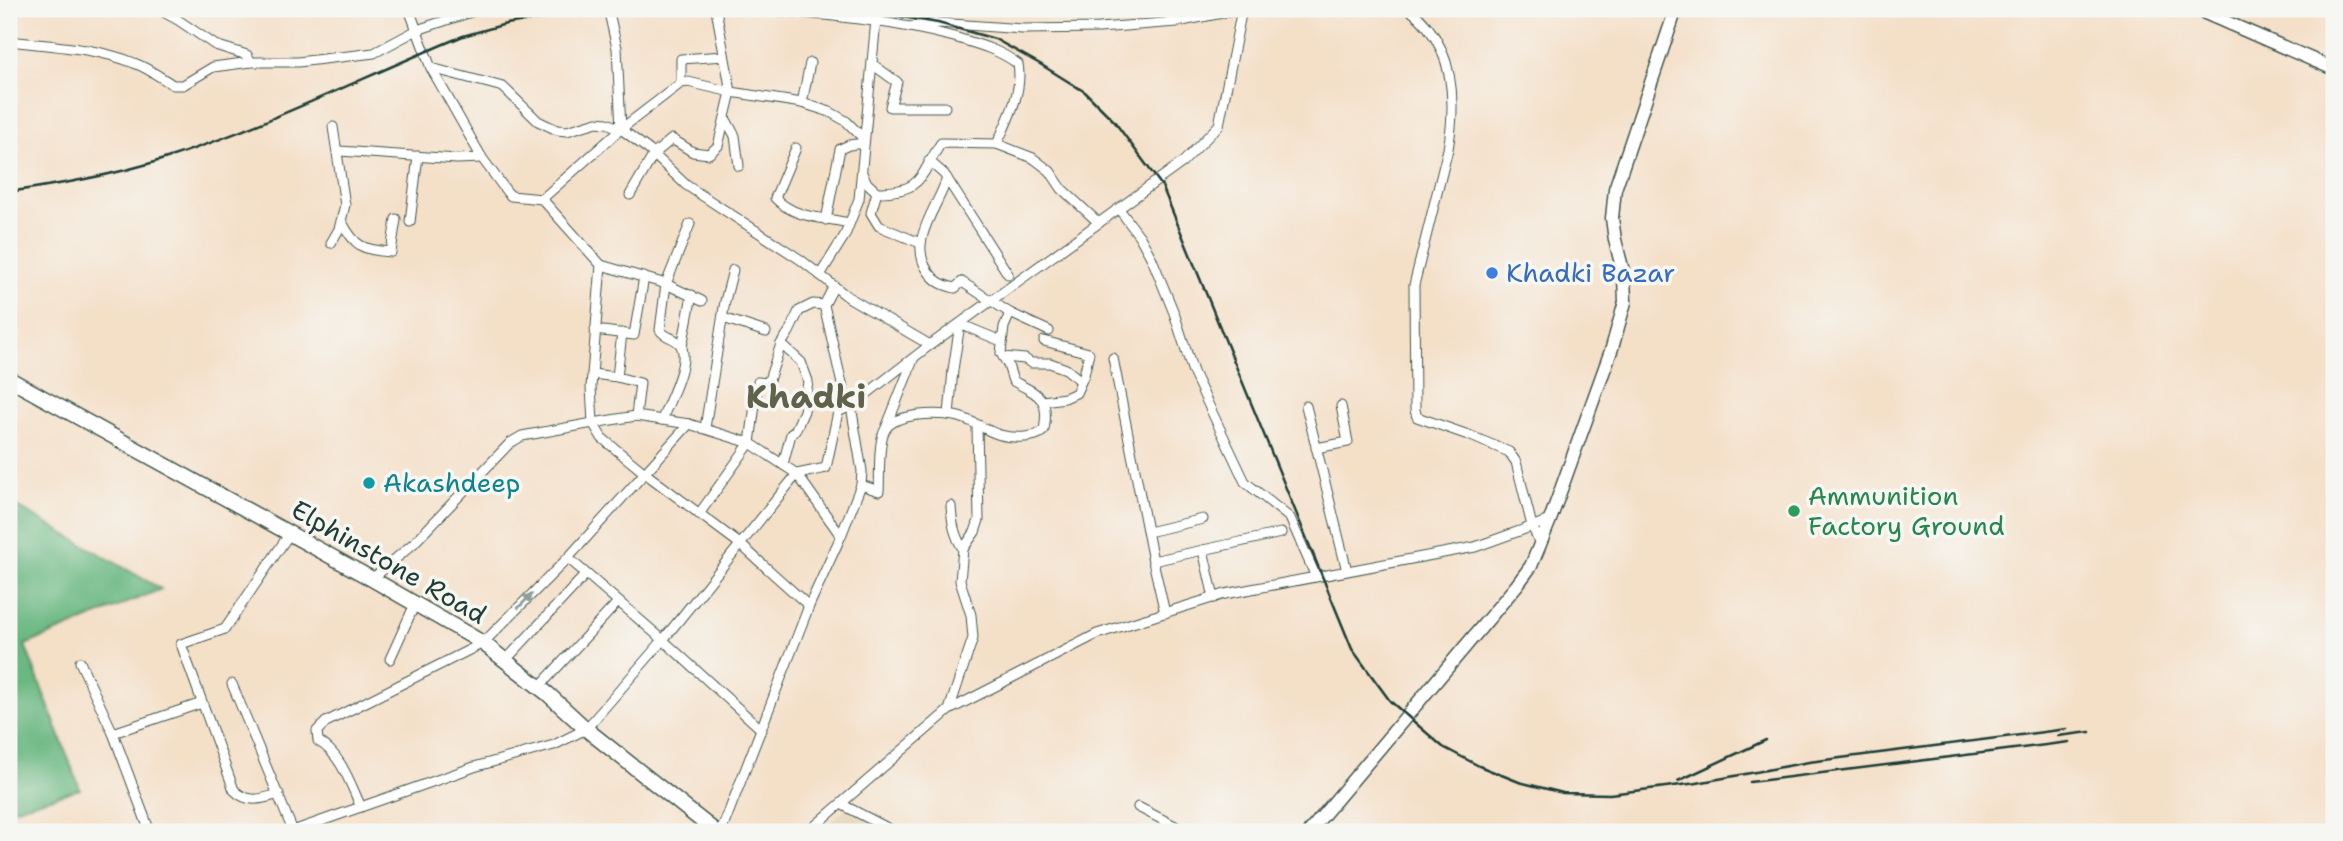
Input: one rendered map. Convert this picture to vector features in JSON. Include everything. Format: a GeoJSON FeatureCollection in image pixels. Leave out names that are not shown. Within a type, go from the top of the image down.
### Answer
{"type":"FeatureCollection","features":[{"type":"Feature","properties":{"kind":"main road","name":"Elphinstone Road"},"geometry":{"type":"LineString","coordinates":[[9,379],[290,533],[483,643],[716,832]]}},
{"type":"Feature","properties":{"kind":"street"},"geometry":{"type":"LineString","coordinates":[[158,9],[215,45],[247,55],[251,62]]}},
{"type":"Feature","properties":{"kind":"street"},"geometry":{"type":"LineString","coordinates":[[409,9],[431,68],[482,158],[511,196],[542,199],[601,265],[666,284],[702,300]]}},
{"type":"Feature","properties":{"kind":"street"},"geometry":{"type":"LineString","coordinates":[[9,41],[92,51],[134,62],[178,86],[213,67],[251,62],[298,62],[374,53],[416,30],[481,9]]}},
{"type":"Feature","properties":{"kind":"street"},"geometry":{"type":"LineString","coordinates":[[630,195],[654,154],[672,139],[694,152],[709,154],[718,146],[731,92],[716,9]]}},
{"type":"Feature","properties":{"kind":"street"},"geometry":{"type":"LineString","coordinates":[[761,9],[876,20],[991,48],[1018,64],[1016,96],[997,144]]}},
{"type":"Feature","properties":{"kind":"street"},"geometry":{"type":"LineString","coordinates":[[820,275],[845,235],[859,199],[876,20],[884,9]]}},
{"type":"Feature","properties":{"kind":"street"},"geometry":{"type":"LineString","coordinates":[[232,684],[279,794],[292,832],[474,767],[554,745],[586,729],[663,640],[797,474],[826,468],[838,412],[851,406],[930,345],[1182,162],[1219,125],[1242,9],[1177,22],[1099,28],[1023,29],[938,23],[911,27]]}},
{"type":"Feature","properties":{"kind":"street"},"geometry":{"type":"LineString","coordinates":[[1409,9],[1429,29],[1446,59],[1452,80],[1453,100],[1448,149],[1414,285],[1415,410],[1417,418],[1509,452],[1516,462],[1532,526],[1540,544]]}},
{"type":"Feature","properties":{"kind":"street"},"geometry":{"type":"LineString","coordinates":[[1309,832],[1531,566],[1612,348],[1625,302],[1624,275],[1612,218],[1615,189],[1676,9]]}},
{"type":"Feature","properties":{"kind":"street"},"geometry":{"type":"LineString","coordinates":[[2196,9],[2334,69]]}},
{"type":"Feature","properties":{"kind":"street"},"geometry":{"type":"LineString","coordinates":[[610,17],[617,48],[621,129]]}},
{"type":"Feature","properties":{"kind":"street"},"geometry":{"type":"LineString","coordinates":[[681,83],[681,60],[724,56]]}},
{"type":"Feature","properties":{"kind":"street"},"geometry":{"type":"LineString","coordinates":[[802,103],[810,63]]}},
{"type":"Feature","properties":{"kind":"street"},"geometry":{"type":"LineString","coordinates":[[872,64],[897,82],[890,107],[945,107]]}},
{"type":"Feature","properties":{"kind":"street"},"geometry":{"type":"LineString","coordinates":[[431,68],[503,87],[538,121],[557,130],[567,131],[597,122],[621,129],[654,154],[686,185],[801,260],[848,297],[930,345]]}},
{"type":"Feature","properties":{"kind":"street"},"geometry":{"type":"LineString","coordinates":[[542,199],[621,129],[681,83],[688,82],[802,103],[830,112],[846,121],[864,141]]}},
{"type":"Feature","properties":{"kind":"street"},"geometry":{"type":"LineString","coordinates":[[725,118],[735,136],[739,166]]}},
{"type":"Feature","properties":{"kind":"street"},"geometry":{"type":"LineString","coordinates":[[331,243],[342,222],[345,205],[334,127]]}},
{"type":"Feature","properties":{"kind":"street"},"geometry":{"type":"LineString","coordinates":[[827,220],[840,149],[864,141]]}},
{"type":"Feature","properties":{"kind":"street"},"geometry":{"type":"LineString","coordinates":[[862,171],[867,183],[877,192],[896,192],[919,182],[941,143],[997,144],[1033,158],[1050,171],[1062,189],[1099,223]]}},
{"type":"Feature","properties":{"kind":"street"},"geometry":{"type":"LineString","coordinates":[[796,148],[775,198],[784,207],[813,218],[849,223]]}},
{"type":"Feature","properties":{"kind":"street"},"geometry":{"type":"LineString","coordinates":[[338,151],[482,158]]}},
{"type":"Feature","properties":{"kind":"street"},"geometry":{"type":"LineString","coordinates":[[411,222],[418,156]]}},
{"type":"Feature","properties":{"kind":"street"},"geometry":{"type":"LineString","coordinates":[[929,161],[947,178],[1008,274]]}},
{"type":"Feature","properties":{"kind":"street"},"geometry":{"type":"LineString","coordinates":[[947,178],[920,243],[921,261],[939,284],[955,288],[962,282],[1010,313],[1049,331]]}},
{"type":"Feature","properties":{"kind":"street"},"geometry":{"type":"LineString","coordinates":[[877,192],[872,213],[879,226],[920,243]]}},
{"type":"Feature","properties":{"kind":"street"},"geometry":{"type":"LineString","coordinates":[[1119,209],[1140,237],[1152,259],[1174,313],[1193,372],[1245,482],[1290,518],[1316,577]]}},
{"type":"Feature","properties":{"kind":"street"},"geometry":{"type":"LineString","coordinates":[[342,222],[351,239],[359,246],[391,252],[396,219]]}},
{"type":"Feature","properties":{"kind":"street"},"geometry":{"type":"LineString","coordinates":[[682,347],[678,341],[666,337],[660,330],[666,284],[690,224]]}},
{"type":"Feature","properties":{"kind":"street"},"geometry":{"type":"LineString","coordinates":[[601,265],[590,404],[593,423],[602,438],[740,544],[809,606]]}},
{"type":"Feature","properties":{"kind":"street"},"geometry":{"type":"LineString","coordinates":[[705,428],[725,301],[733,270]]}},
{"type":"Feature","properties":{"kind":"street"},"geometry":{"type":"LineString","coordinates":[[595,330],[634,335],[644,277]]}},
{"type":"Feature","properties":{"kind":"street"},"geometry":{"type":"LineString","coordinates":[[721,832],[809,606],[842,536],[861,485],[862,471],[851,406],[844,393],[824,305],[834,286]]}},
{"type":"Feature","properties":{"kind":"street"},"geometry":{"type":"LineString","coordinates":[[662,420],[682,368],[682,347],[692,295]]}},
{"type":"Feature","properties":{"kind":"street"},"geometry":{"type":"LineString","coordinates":[[699,514],[750,443],[758,382],[768,383],[781,344],[799,311],[813,303],[824,305]]}},
{"type":"Feature","properties":{"kind":"street"},"geometry":{"type":"LineString","coordinates":[[861,485],[879,491],[883,433],[888,425],[898,419],[949,415],[1004,437],[1040,434],[1045,426],[1044,401],[1039,395],[1013,381],[1009,365],[1001,353],[1001,341],[1010,313]]}},
{"type":"Feature","properties":{"kind":"street"},"geometry":{"type":"LineString","coordinates":[[723,318],[766,332]]}},
{"type":"Feature","properties":{"kind":"street"},"geometry":{"type":"LineString","coordinates":[[960,324],[1001,341]]}},
{"type":"Feature","properties":{"kind":"street"},"geometry":{"type":"LineString","coordinates":[[949,415],[960,324]]}},
{"type":"Feature","properties":{"kind":"street"},"geometry":{"type":"LineString","coordinates":[[617,377],[622,333]]}},
{"type":"Feature","properties":{"kind":"street"},"geometry":{"type":"LineString","coordinates":[[1044,341],[1089,353],[1076,393],[1065,398],[1044,401]]}},
{"type":"Feature","properties":{"kind":"street"},"geometry":{"type":"LineString","coordinates":[[781,344],[801,362],[808,381],[804,411],[791,434],[783,464]]}},
{"type":"Feature","properties":{"kind":"street"},"geometry":{"type":"LineString","coordinates":[[886,429],[915,357]]}},
{"type":"Feature","properties":{"kind":"street"},"geometry":{"type":"LineString","coordinates":[[1003,357],[1025,359],[1031,363],[1050,363],[1066,369],[1081,381]]}},
{"type":"Feature","properties":{"kind":"street"},"geometry":{"type":"LineString","coordinates":[[1113,358],[1165,613]]}},
{"type":"Feature","properties":{"kind":"street"},"geometry":{"type":"LineString","coordinates":[[592,374],[640,383],[636,416]]}},
{"type":"Feature","properties":{"kind":"street"},"geometry":{"type":"LineString","coordinates":[[1306,406],[1347,571]]}},
{"type":"Feature","properties":{"kind":"street"},"geometry":{"type":"LineString","coordinates":[[1316,449],[1348,442],[1341,406]]}},
{"type":"Feature","properties":{"kind":"street"},"geometry":{"type":"LineString","coordinates":[[372,579],[414,543],[510,443],[522,436],[636,416],[689,424],[750,443],[797,474],[842,536]]}},
{"type":"Feature","properties":{"kind":"street"},"geometry":{"type":"LineString","coordinates":[[361,807],[338,758],[329,747],[317,741],[317,731],[326,722],[483,643],[568,558],[689,424]]}},
{"type":"Feature","properties":{"kind":"street"},"geometry":{"type":"LineString","coordinates":[[949,710],[973,638],[971,615],[960,581],[964,549],[979,520],[977,426]]}},
{"type":"Feature","properties":{"kind":"street"},"geometry":{"type":"LineString","coordinates":[[951,506],[952,526],[964,549]]}},
{"type":"Feature","properties":{"kind":"street"},"geometry":{"type":"LineString","coordinates":[[1147,532],[1203,519]]}},
{"type":"Feature","properties":{"kind":"street"},"geometry":{"type":"LineString","coordinates":[[808,832],[949,710],[1097,634],[1214,598],[1475,547],[1550,520]]}},
{"type":"Feature","properties":{"kind":"street"},"geometry":{"type":"LineString","coordinates":[[279,794],[256,800],[247,799],[234,790],[181,645],[225,629],[290,533]]}},
{"type":"Feature","properties":{"kind":"street"},"geometry":{"type":"LineString","coordinates":[[1153,561],[1281,533]]}},
{"type":"Feature","properties":{"kind":"street"},"geometry":{"type":"LineString","coordinates":[[1203,550],[1214,598]]}},
{"type":"Feature","properties":{"kind":"street"},"geometry":{"type":"LineString","coordinates":[[568,558],[762,730]]}},
{"type":"Feature","properties":{"kind":"street"},"geometry":{"type":"LineString","coordinates":[[505,660],[586,574]]}},
{"type":"Feature","properties":{"kind":"street"},"geometry":{"type":"LineString","coordinates":[[539,687],[618,602]]}},
{"type":"Feature","properties":{"kind":"street"},"geometry":{"type":"LineString","coordinates":[[390,659],[415,604]]}},
{"type":"Feature","properties":{"kind":"street"},"geometry":{"type":"LineString","coordinates":[[80,662],[113,733],[150,832]]}},
{"type":"Feature","properties":{"kind":"street"},"geometry":{"type":"LineString","coordinates":[[113,733],[202,703]]}},
{"type":"Feature","properties":{"kind":"street"},"geometry":{"type":"LineString","coordinates":[[841,804],[895,832]]}},
{"type":"Feature","properties":{"kind":"street"},"geometry":{"type":"LineString","coordinates":[[1138,807],[1175,826],[1172,832]]}},
{"type":"Feature","properties":{"kind":"shaded area"},"geometry":{"type":"Polygon","coordinates":[[[848,806],[866,810],[909,832],[819,832],[848,806]]]}},
{"type":"Feature","properties":{"kind":"green space"},"geometry":{"type":"Polygon","coordinates":[[[9,502],[161,589],[25,645],[80,789],[9,810],[9,502]]]}},
{"type":"Feature","properties":{"kind":"railway"},"geometry":{"type":"LineString","coordinates":[[9,192],[123,171],[199,147],[463,36],[506,24],[602,9]]}},
{"type":"Feature","properties":{"kind":"railway"},"geometry":{"type":"LineString","coordinates":[[854,9],[938,23],[995,39],[1085,92],[1114,121],[1162,186],[1352,649],[1390,701],[1443,747],[1479,766],[1519,782],[1563,793],[1610,794],[1697,783],[1809,762],[2067,729]]}},
{"type":"Feature","properties":{"kind":"railway"},"geometry":{"type":"LineString","coordinates":[[2058,736],[2090,732]]}},
{"type":"Feature","properties":{"kind":"railway"},"geometry":{"type":"LineString","coordinates":[[1678,781],[1766,740]]}},
{"type":"Feature","properties":{"kind":"railway"},"geometry":{"type":"LineString","coordinates":[[1750,782],[2069,742]]}},
{"type":"Feature","properties":{"kind":"place","name":"Khadki Bazar"},"geometry":{"type":"Point","coordinates":[1492,273]}},
{"type":"Feature","properties":{"kind":"place","name":"Akashdeep"},"geometry":{"type":"Point","coordinates":[369,483]}},
{"type":"Feature","properties":{"kind":"place","name":"Ammunition Factory Ground"},"geometry":{"type":"Point","coordinates":[1794,511]}},
{"type":"Feature","properties":{"kind":"district","name":"Khadki"},"geometry":{"type":"Point","coordinates":[806,396]}}]}
